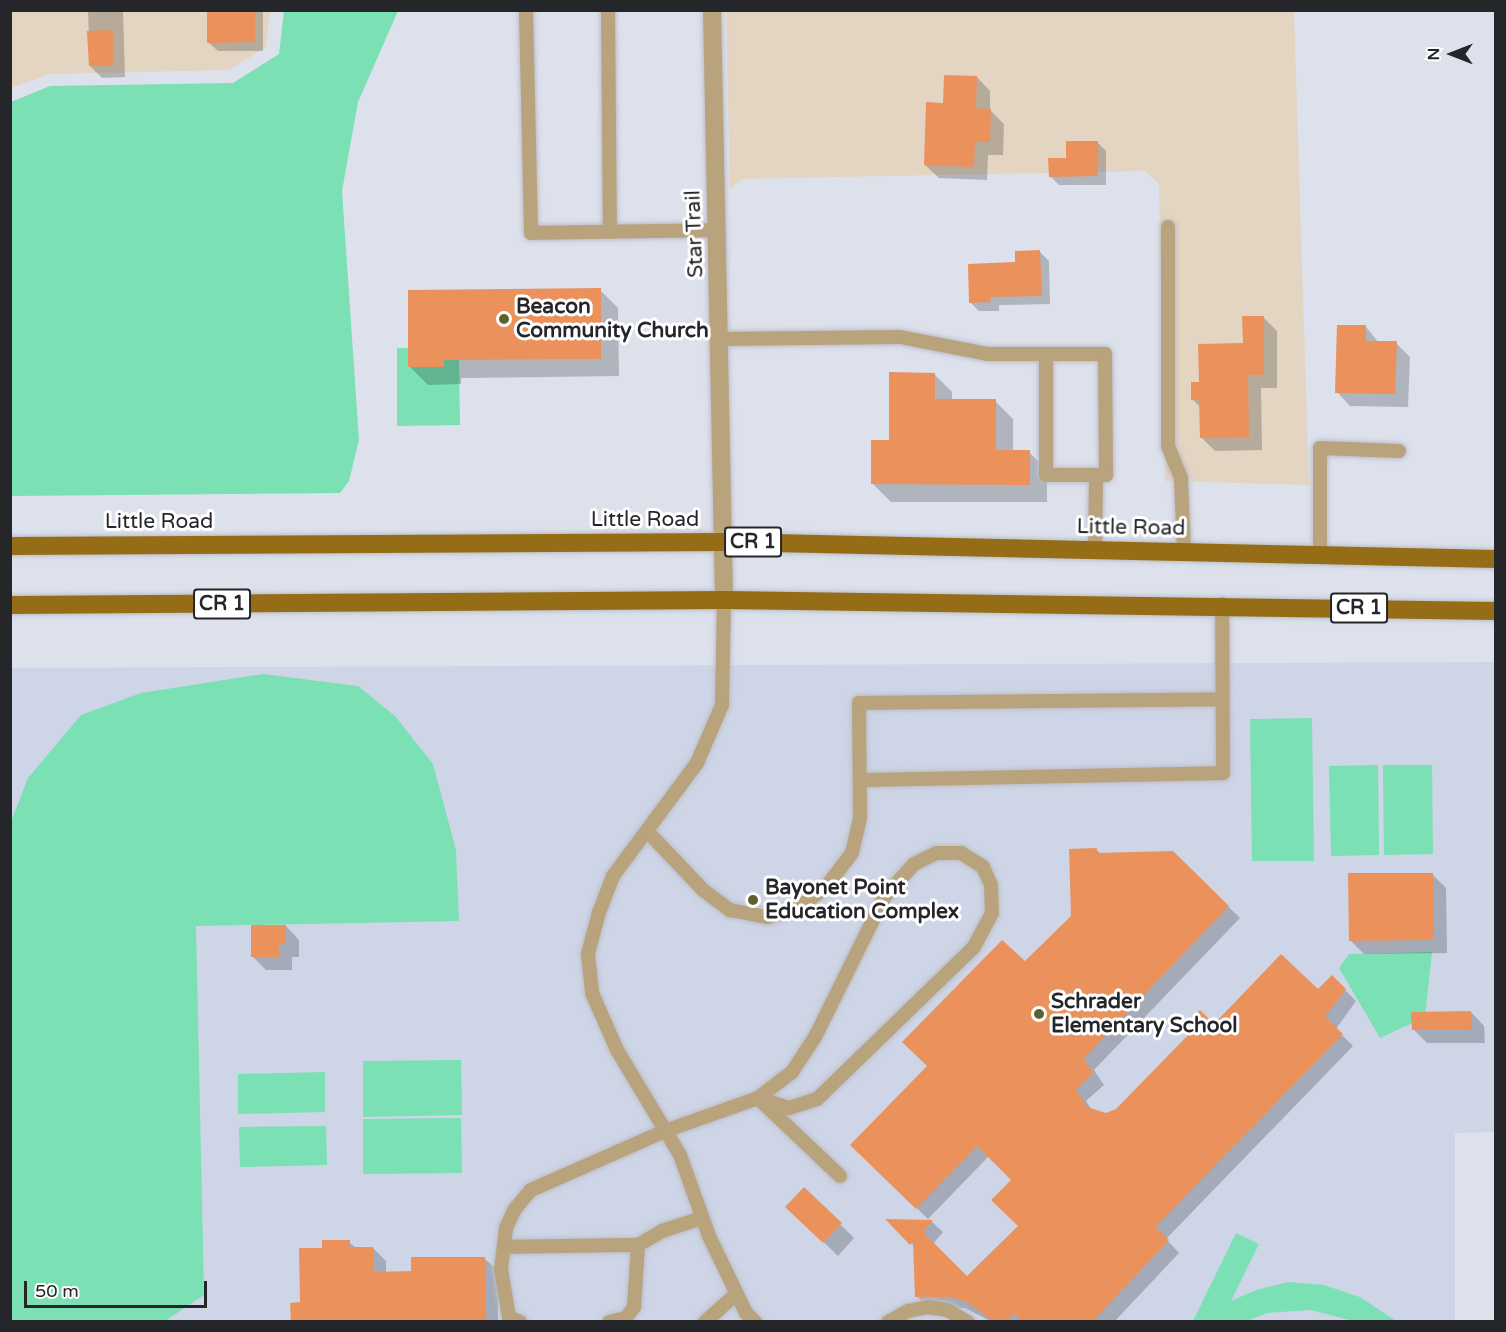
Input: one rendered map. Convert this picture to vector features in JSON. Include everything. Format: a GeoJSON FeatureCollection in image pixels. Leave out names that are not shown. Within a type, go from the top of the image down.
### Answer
{"type":"FeatureCollection","features":[{"type":"Feature","properties":{"kind":"main road","name":"Little Road"},"geometry":{"type":"LineString","coordinates":[[10,546],[726,542],[1496,559]]}},
{"type":"Feature","properties":{"kind":"main road","name":"CR 1"},"geometry":{"type":"LineString","coordinates":[[10,605],[724,600],[1222,604],[1496,611]]}},
{"type":"Feature","properties":{"kind":"street","name":"Star Trail"},"geometry":{"type":"LineString","coordinates":[[712,10],[726,542],[724,600]]}},
{"type":"Feature","properties":{"kind":"lane"},"geometry":{"type":"LineString","coordinates":[[526,10],[531,233],[717,230]]}},
{"type":"Feature","properties":{"kind":"lane"},"geometry":{"type":"LineString","coordinates":[[608,10],[610,232]]}},
{"type":"Feature","properties":{"kind":"lane"},"geometry":{"type":"LineString","coordinates":[[1168,227],[1168,446],[1181,478],[1184,552]]}},
{"type":"Feature","properties":{"kind":"lane"},"geometry":{"type":"LineString","coordinates":[[720,339],[900,337],[988,354],[1046,354],[1106,354],[1106,475],[1046,475],[1046,354]]}},
{"type":"Feature","properties":{"kind":"lane"},"geometry":{"type":"LineString","coordinates":[[1320,555],[1320,448],[1399,451]]}},
{"type":"Feature","properties":{"kind":"lane"},"geometry":{"type":"LineString","coordinates":[[1095,550],[1096,475]]}},
{"type":"Feature","properties":{"kind":"lane"},"geometry":{"type":"LineString","coordinates":[[724,600],[722,705],[697,763],[648,832],[613,876],[598,912],[588,954],[592,993],[617,1050],[680,1155],[702,1218],[748,1319]]}},
{"type":"Feature","properties":{"kind":"lane"},"geometry":{"type":"LineString","coordinates":[[860,780],[1223,773],[1222,604]]}},
{"type":"Feature","properties":{"kind":"lane"},"geometry":{"type":"LineString","coordinates":[[648,832],[703,890],[730,910],[767,917],[798,908],[826,887],[852,853],[860,819],[859,703],[1222,699]]}},
{"type":"Feature","properties":{"kind":"lane"},"geometry":{"type":"LineString","coordinates":[[520,1322],[509,1317],[503,1297],[504,1247],[506,1228],[515,1209],[531,1190],[665,1131],[758,1098],[792,1072],[815,1037],[885,896],[914,864],[937,853],[961,853],[983,867],[991,885],[992,913],[973,948],[817,1099],[789,1108],[758,1098]]}},
{"type":"Feature","properties":{"kind":"lane"},"geometry":{"type":"LineString","coordinates":[[758,1098],[840,1176]]}},
{"type":"Feature","properties":{"kind":"lane"},"geometry":{"type":"LineString","coordinates":[[504,1247],[638,1245],[662,1231],[702,1218]]}},
{"type":"Feature","properties":{"kind":"lane"},"geometry":{"type":"LineString","coordinates":[[609,1322],[626,1318],[634,1307],[638,1245]]}},
{"type":"Feature","properties":{"kind":"lane"},"geometry":{"type":"LineString","coordinates":[[705,1322],[736,1294]]}},
{"type":"Feature","properties":{"kind":"lane"},"geometry":{"type":"LineString","coordinates":[[888,1322],[908,1311],[928,1307],[947,1310],[968,1322]]}},
{"type":"Feature","properties":{"kind":"shaded area"},"geometry":{"type":"Polygon","coordinates":[[[11,11],[270,11],[266,47],[229,70],[50,74],[11,88],[11,11]]]}},
{"type":"Feature","properties":{"kind":"shaded area"},"geometry":{"type":"Polygon","coordinates":[[[726,11],[1294,11],[1309,485],[1165,481],[1159,184],[1145,171],[742,179],[730,189],[726,11]]]}},
{"type":"Feature","properties":{"kind":"shaded area","name":"Bayonet Point Education Complex"},"geometry":{"type":"Polygon","coordinates":[[[1495,662],[1495,1132],[1455,1133],[1455,1321],[11,1321],[10,668],[1495,662]]]}},
{"type":"Feature","properties":{"kind":"green space"},"geometry":{"type":"Polygon","coordinates":[[[284,11],[398,11],[358,102],[342,191],[359,440],[349,481],[340,493],[11,496],[11,102],[50,86],[233,83],[279,54],[284,11]]]}},
{"type":"Feature","properties":{"kind":"green space"},"geometry":{"type":"Polygon","coordinates":[[[397,348],[408,348],[409,367],[443,367],[444,360],[459,360],[460,425],[397,426],[397,348]]]}},
{"type":"Feature","properties":{"kind":"green space"},"geometry":{"type":"Polygon","coordinates":[[[263,674],[358,686],[395,716],[433,764],[456,850],[459,921],[196,926],[204,1295],[165,1321],[11,1321],[10,824],[28,778],[81,715],[141,693],[263,674]]]}},
{"type":"Feature","properties":{"kind":"green space"},"geometry":{"type":"Polygon","coordinates":[[[1312,718],[1314,861],[1252,861],[1250,719],[1312,718]]]}},
{"type":"Feature","properties":{"kind":"green space"},"geometry":{"type":"Polygon","coordinates":[[[1378,765],[1379,855],[1331,856],[1329,766],[1378,765]]]}},
{"type":"Feature","properties":{"kind":"green space"},"geometry":{"type":"Polygon","coordinates":[[[1383,765],[1432,765],[1433,854],[1384,855],[1383,765]]]}},
{"type":"Feature","properties":{"kind":"green space"},"geometry":{"type":"Polygon","coordinates":[[[1432,952],[1425,1017],[1380,1038],[1339,968],[1349,954],[1432,952]]]}},
{"type":"Feature","properties":{"kind":"green space"},"geometry":{"type":"Polygon","coordinates":[[[461,1060],[462,1115],[363,1117],[363,1061],[461,1060]]]}},
{"type":"Feature","properties":{"kind":"green space"},"geometry":{"type":"Polygon","coordinates":[[[325,1072],[325,1112],[238,1114],[238,1074],[325,1072]]]}},
{"type":"Feature","properties":{"kind":"green space"},"geometry":{"type":"Polygon","coordinates":[[[461,1118],[462,1173],[363,1174],[363,1119],[461,1118]]]}},
{"type":"Feature","properties":{"kind":"green space"},"geometry":{"type":"Polygon","coordinates":[[[326,1126],[327,1165],[240,1167],[239,1127],[326,1126]]]}},
{"type":"Feature","properties":{"kind":"green space"},"geometry":{"type":"Polygon","coordinates":[[[1236,1233],[1259,1244],[1231,1301],[1256,1290],[1288,1282],[1324,1285],[1360,1297],[1396,1321],[1353,1321],[1311,1310],[1267,1313],[1247,1321],[1193,1321],[1236,1233]]]}},
{"type":"Feature","properties":{"kind":"building"},"geometry":{"type":"Polygon","coordinates":[[[207,10],[255,10],[255,42],[207,43],[207,10]]]}},
{"type":"Feature","properties":{"kind":"building"},"geometry":{"type":"Polygon","coordinates":[[[113,30],[113,66],[89,66],[87,31],[113,30]]]}},
{"type":"Feature","properties":{"kind":"building"},"geometry":{"type":"Polygon","coordinates":[[[944,75],[977,76],[976,108],[991,109],[990,142],[975,142],[974,167],[924,165],[926,102],[943,103],[944,75]]]}},
{"type":"Feature","properties":{"kind":"building"},"geometry":{"type":"Polygon","coordinates":[[[1066,141],[1098,141],[1098,176],[1049,177],[1048,158],[1066,158],[1066,141]]]}},
{"type":"Feature","properties":{"kind":"building"},"geometry":{"type":"Polygon","coordinates":[[[1040,250],[1042,296],[990,297],[991,302],[969,303],[968,264],[1015,262],[1015,251],[1040,250]]]}},
{"type":"Feature","properties":{"kind":"building","name":"Beacon Community Church"},"geometry":{"type":"Polygon","coordinates":[[[601,288],[601,359],[444,360],[444,367],[408,367],[408,290],[601,288]]]}},
{"type":"Feature","properties":{"kind":"building"},"geometry":{"type":"Polygon","coordinates":[[[1242,316],[1264,316],[1264,375],[1248,375],[1249,437],[1200,438],[1199,400],[1191,400],[1191,382],[1199,382],[1198,344],[1243,343],[1242,316]]]}},
{"type":"Feature","properties":{"kind":"building"},"geometry":{"type":"Polygon","coordinates":[[[1337,325],[1366,325],[1366,341],[1397,341],[1395,394],[1335,393],[1337,325]]]}},
{"type":"Feature","properties":{"kind":"building"},"geometry":{"type":"Polygon","coordinates":[[[889,372],[935,373],[935,399],[996,399],[996,450],[1030,450],[1030,485],[871,484],[871,440],[889,440],[889,372]]]}},
{"type":"Feature","properties":{"kind":"building"},"geometry":{"type":"Polygon","coordinates":[[[1097,848],[1097,853],[1173,851],[1229,906],[1084,1058],[1093,1073],[1076,1089],[1087,1107],[1106,1113],[1116,1109],[1192,1031],[1185,1025],[1200,1010],[1214,1024],[1281,954],[1318,989],[1332,975],[1346,989],[1325,1017],[1343,1034],[1155,1227],[1169,1240],[1092,1322],[1023,1322],[1014,1313],[1006,1322],[994,1322],[970,1304],[953,1297],[915,1297],[913,1242],[910,1245],[885,1219],[933,1220],[923,1232],[967,1276],[1018,1226],[991,1200],[1011,1180],[977,1146],[916,1209],[850,1145],[927,1066],[902,1042],[1002,940],[1025,961],[1071,916],[1069,849],[1097,848]]]}},
{"type":"Feature","properties":{"kind":"building"},"geometry":{"type":"Polygon","coordinates":[[[1348,873],[1433,873],[1434,940],[1349,941],[1348,873]]]}},
{"type":"Feature","properties":{"kind":"building"},"geometry":{"type":"Polygon","coordinates":[[[251,925],[286,925],[286,944],[279,944],[279,957],[251,957],[251,925]]]}},
{"type":"Feature","properties":{"kind":"building"},"geometry":{"type":"Polygon","coordinates":[[[1471,1011],[1472,1030],[1412,1030],[1411,1012],[1471,1011]]]}},
{"type":"Feature","properties":{"kind":"building"},"geometry":{"type":"Polygon","coordinates":[[[804,1187],[842,1223],[823,1243],[785,1207],[804,1187]]]}},
{"type":"Feature","properties":{"kind":"building"},"geometry":{"type":"Polygon","coordinates":[[[322,1240],[350,1240],[350,1247],[373,1247],[374,1272],[411,1271],[411,1257],[485,1257],[486,1322],[291,1322],[290,1303],[300,1302],[299,1248],[322,1248],[322,1240]]]}},
{"type":"Feature","properties":{"kind":"place","name":"Beacon Community Church"},"geometry":{"type":"Point","coordinates":[504,319]}},
{"type":"Feature","properties":{"kind":"place","name":"Bayonet Point Education Complex"},"geometry":{"type":"Point","coordinates":[753,900]}},
{"type":"Feature","properties":{"kind":"place","name":"Schrader Elementary School"},"geometry":{"type":"Point","coordinates":[1039,1014]}}]}
